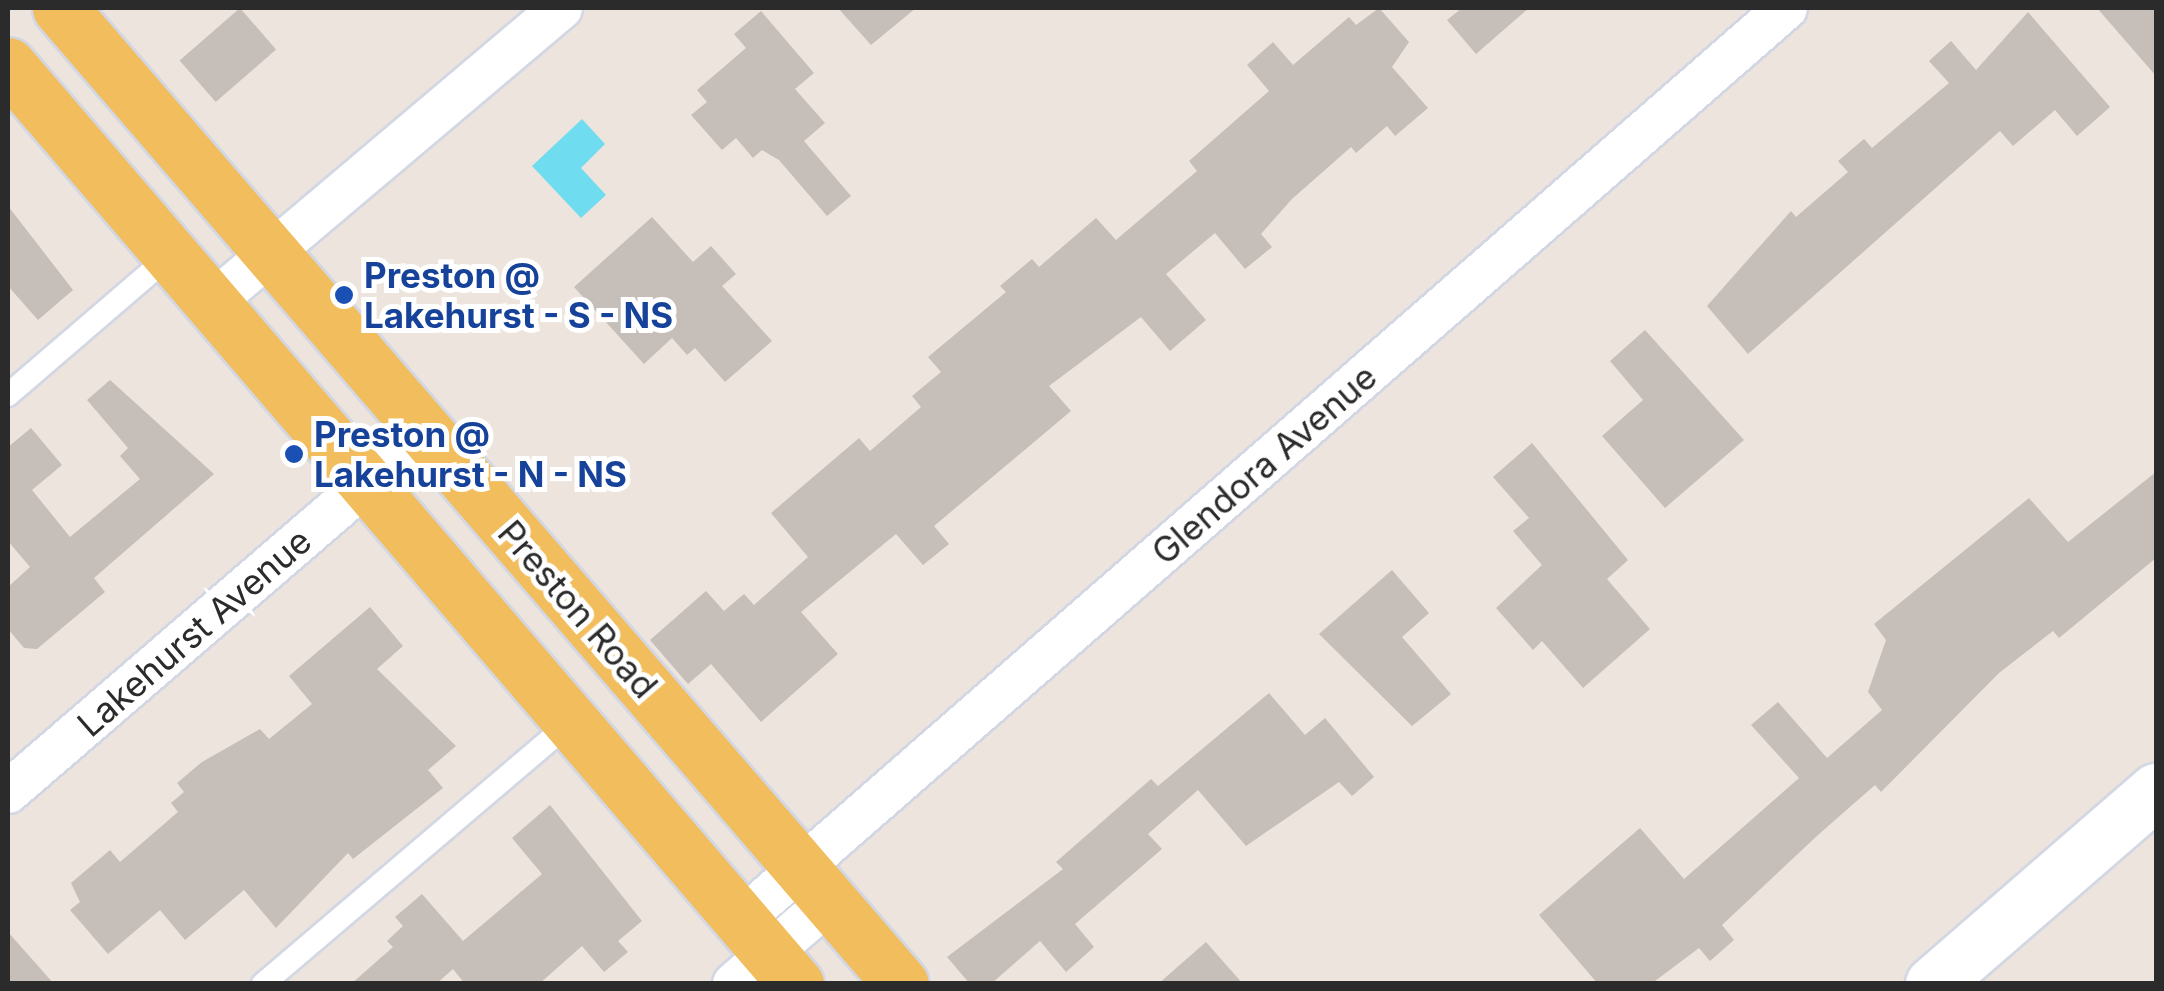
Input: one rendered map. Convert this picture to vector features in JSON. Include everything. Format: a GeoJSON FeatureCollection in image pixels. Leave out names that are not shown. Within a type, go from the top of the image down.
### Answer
{"type":"FeatureCollection","features":[{"type":"Feature","properties":{"kind":"main road","name":"Preston Road"},"geometry":{"type":"LineString","coordinates":[[60,8],[901,984]]}},
{"type":"Feature","properties":{"kind":"main road"},"geometry":{"type":"LineString","coordinates":[[8,65],[571,722],[760,960]]}},
{"type":"Feature","properties":{"kind":"street"},"geometry":{"type":"LineString","coordinates":[[212,303],[560,8]]}},
{"type":"Feature","properties":{"kind":"street","name":"Glendora Avenue"},"geometry":{"type":"LineString","coordinates":[[760,960],[816,884],[1786,8]]}},
{"type":"Feature","properties":{"kind":"street","name":"Lakehurst Avenue"},"geometry":{"type":"LineString","coordinates":[[8,792],[426,432]]}},
{"type":"Feature","properties":{"kind":"street"},"geometry":{"type":"LineString","coordinates":[[1932,984],[2156,791]]}},
{"type":"Feature","properties":{"kind":"lane"},"geometry":{"type":"LineString","coordinates":[[8,395],[171,255]]}},
{"type":"Feature","properties":{"kind":"lane"},"geometry":{"type":"LineString","coordinates":[[264,984],[571,722]]}},
{"type":"Feature","properties":{"kind":"water"},"geometry":{"type":"Polygon","coordinates":[[[582,119],[605,144],[581,168],[606,195],[581,218],[532,166],[582,119]]]}},
{"type":"Feature","properties":{"kind":"building"},"geometry":{"type":"Polygon","coordinates":[[[240,8],[276,50],[216,102],[180,60],[240,8]]]}},
{"type":"Feature","properties":{"kind":"building"},"geometry":{"type":"Polygon","coordinates":[[[838,8],[916,8],[871,45],[838,8]]]}},
{"type":"Feature","properties":{"kind":"building"},"geometry":{"type":"Polygon","coordinates":[[[1379,8],[1409,42],[1392,67],[1428,108],[1395,136],[1387,126],[1356,153],[1351,147],[1292,199],[1261,234],[1272,247],[1245,269],[1215,233],[1166,274],[1206,320],[1170,351],[1141,317],[1049,386],[1071,411],[934,526],[949,544],[923,565],[896,534],[801,612],[838,654],[761,722],[711,664],[688,684],[650,640],[706,591],[724,611],[744,594],[754,605],[808,557],[771,513],[859,438],[870,451],[921,407],[912,396],[941,372],[928,357],[1006,292],[1000,286],[1032,259],[1039,267],[1096,218],[1116,240],[1197,171],[1189,161],[1269,91],[1247,65],[1273,42],[1293,65],[1349,17],[1356,25],[1379,8]]]}},
{"type":"Feature","properties":{"kind":"building"},"geometry":{"type":"Polygon","coordinates":[[[1462,8],[1529,8],[1476,54],[1447,20],[1462,8]]]}},
{"type":"Feature","properties":{"kind":"building"},"geometry":{"type":"Polygon","coordinates":[[[2097,8],[2156,8],[2156,76],[2097,8]]]}},
{"type":"Feature","properties":{"kind":"building"},"geometry":{"type":"Polygon","coordinates":[[[761,11],[814,73],[795,89],[825,123],[804,141],[851,196],[827,216],[779,160],[762,150],[753,158],[736,138],[722,150],[691,115],[707,102],[697,90],[746,48],[734,34],[761,11]]]}},
{"type":"Feature","properties":{"kind":"building"},"geometry":{"type":"Polygon","coordinates":[[[2028,12],[2110,107],[2077,136],[2055,110],[2013,146],[2000,131],[1748,354],[1707,306],[1791,211],[1796,217],[1848,172],[1838,161],[1864,139],[1872,148],[1949,83],[1929,61],[1951,41],[1976,70],[2028,12]]]}},
{"type":"Feature","properties":{"kind":"building"},"geometry":{"type":"Polygon","coordinates":[[[8,206],[73,290],[38,320],[8,286],[8,206]]]}},
{"type":"Feature","properties":{"kind":"building"},"geometry":{"type":"Polygon","coordinates":[[[652,217],[693,262],[711,246],[736,274],[722,286],[772,341],[725,382],[695,348],[687,355],[672,338],[644,364],[574,287],[652,217]]]}},
{"type":"Feature","properties":{"kind":"building"},"geometry":{"type":"Polygon","coordinates":[[[1645,330],[1744,440],[1665,508],[1602,436],[1643,400],[1610,361],[1645,330]]]}},
{"type":"Feature","properties":{"kind":"building"},"geometry":{"type":"Polygon","coordinates":[[[110,380],[214,474],[94,578],[105,592],[37,649],[24,648],[8,629],[8,587],[30,567],[8,541],[8,447],[31,428],[62,465],[32,490],[70,537],[140,479],[120,456],[128,448],[87,400],[110,380]]]}},
{"type":"Feature","properties":{"kind":"building"},"geometry":{"type":"Polygon","coordinates":[[[1532,443],[1628,560],[1607,579],[1650,629],[1583,688],[1542,641],[1533,650],[1496,608],[1542,565],[1513,531],[1529,518],[1493,477],[1532,443]]]}},
{"type":"Feature","properties":{"kind":"building"},"geometry":{"type":"Polygon","coordinates":[[[2156,472],[2156,558],[2059,638],[2053,631],[1999,673],[1881,792],[1875,785],[1818,835],[1722,925],[1734,940],[1710,961],[1699,948],[1651,984],[1598,984],[1539,915],[1640,828],[1684,879],[1799,778],[1751,725],[1778,702],[1827,758],[1882,710],[1868,692],[1886,640],[1874,624],[2029,498],[2068,542],[2156,472]]]}},
{"type":"Feature","properties":{"kind":"building"},"geometry":{"type":"Polygon","coordinates":[[[1392,570],[1429,613],[1402,637],[1451,694],[1412,726],[1319,634],[1392,570]]]}},
{"type":"Feature","properties":{"kind":"building"},"geometry":{"type":"Polygon","coordinates":[[[370,607],[403,646],[377,669],[456,746],[428,770],[443,788],[353,859],[348,853],[276,928],[244,890],[185,940],[160,910],[108,954],[70,910],[80,902],[71,883],[110,850],[120,862],[178,812],[171,803],[184,792],[177,783],[202,762],[260,729],[269,739],[312,704],[289,676],[370,607]]]}},
{"type":"Feature","properties":{"kind":"building"},"geometry":{"type":"Polygon","coordinates":[[[1269,693],[1305,735],[1325,718],[1374,777],[1352,796],[1339,782],[1246,846],[1198,790],[1148,834],[1162,849],[1075,924],[1094,947],[1066,972],[1040,941],[991,984],[970,984],[947,957],[1063,869],[1056,862],[1151,779],[1158,786],[1269,693]]]}},
{"type":"Feature","properties":{"kind":"building"},"geometry":{"type":"Polygon","coordinates":[[[550,805],[642,921],[618,941],[628,952],[604,972],[582,946],[539,984],[465,984],[453,969],[436,984],[351,984],[393,947],[387,941],[403,926],[395,917],[422,894],[463,941],[542,874],[512,838],[550,805]]]}},
{"type":"Feature","properties":{"kind":"building"},"geometry":{"type":"Polygon","coordinates":[[[8,932],[54,984],[8,984],[8,932]]]}},
{"type":"Feature","properties":{"kind":"building"},"geometry":{"type":"Polygon","coordinates":[[[1206,942],[1243,984],[1158,984],[1206,942]]]}},
{"type":"Feature","properties":{"kind":"place","name":"Preston @ Lakehurst - S - NS"},"geometry":{"type":"Point","coordinates":[344,295]}},
{"type":"Feature","properties":{"kind":"place","name":"Preston @ Lakehurst - N - NS"},"geometry":{"type":"Point","coordinates":[294,454]}}]}
